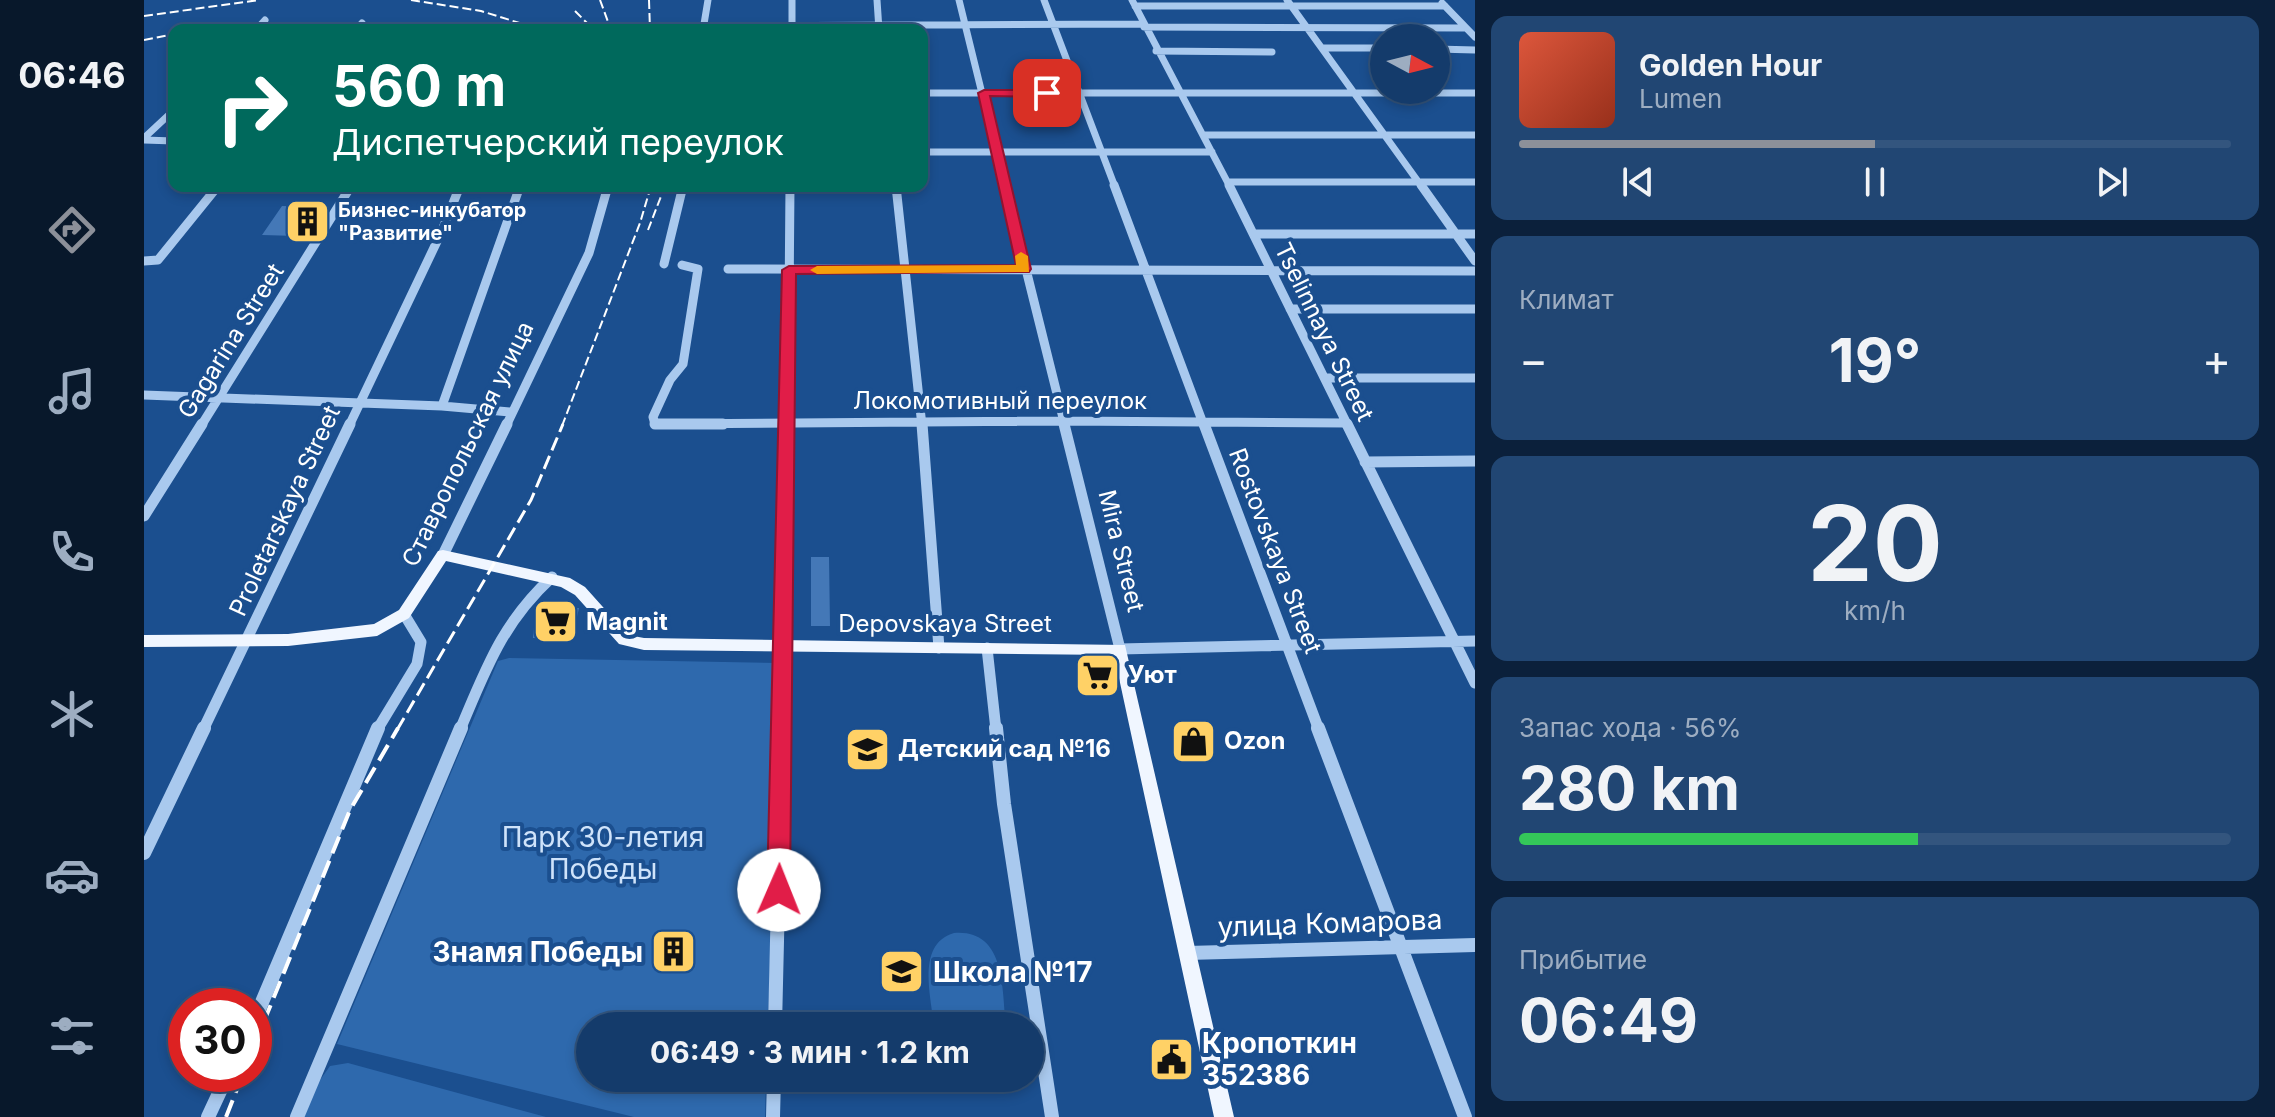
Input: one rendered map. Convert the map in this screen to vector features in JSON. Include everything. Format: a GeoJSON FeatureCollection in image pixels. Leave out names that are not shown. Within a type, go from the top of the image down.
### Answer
{"type":"FeatureCollection","features":[{"type":"Feature","properties":{"kind":"main road","name":"Depovskaya Street"},"geometry":{"type":"LineString","coordinates":[[443,555],[552,577],[580,591],[624,640],[669,646],[1120,649]]}},
{"type":"Feature","properties":{"kind":"main road","name":"Ставропольская улица"},"geometry":{"type":"LineString","coordinates":[[404,614],[443,555]]}},
{"type":"Feature","properties":{"kind":"main road"},"geometry":{"type":"LineString","coordinates":[[144,641],[246,642],[349,636],[377,630],[404,614]]}},
{"type":"Feature","properties":{"kind":"main road","name":"Mira Street"},"geometry":{"type":"LineString","coordinates":[[1120,649],[1224,1117]]}},
{"type":"Feature","properties":{"kind":"street"},"geometry":{"type":"LineString","coordinates":[[705,24],[708,0]]}},
{"type":"Feature","properties":{"kind":"street"},"geometry":{"type":"LineString","coordinates":[[792,0],[792,24]]}},
{"type":"Feature","properties":{"kind":"street"},"geometry":{"type":"LineString","coordinates":[[877,0],[879,24]]}},
{"type":"Feature","properties":{"kind":"street","name":"Mira Street"},"geometry":{"type":"LineString","coordinates":[[959,0],[1120,649]]}},
{"type":"Feature","properties":{"kind":"street","name":"Rostovskaya Street"},"geometry":{"type":"LineString","coordinates":[[1044,0],[1465,1117]]}},
{"type":"Feature","properties":{"kind":"street"},"geometry":{"type":"LineString","coordinates":[[1134,3],[1442,3],[1472,33]]}},
{"type":"Feature","properties":{"kind":"street","name":"Tselinnaya Street"},"geometry":{"type":"LineString","coordinates":[[1134,3],[1156,51],[1228,182],[1475,683]]}},
{"type":"Feature","properties":{"kind":"street"},"geometry":{"type":"LineString","coordinates":[[1289,3],[1475,261]]}},
{"type":"Feature","properties":{"kind":"street"},"geometry":{"type":"LineString","coordinates":[[261,24],[265,20]]}},
{"type":"Feature","properties":{"kind":"street"},"geometry":{"type":"LineString","coordinates":[[928,27],[1307,27],[1472,33]]}},
{"type":"Feature","properties":{"kind":"street"},"geometry":{"type":"LineString","coordinates":[[1322,48],[1370,48]]}},
{"type":"Feature","properties":{"kind":"street"},"geometry":{"type":"LineString","coordinates":[[1450,49],[1475,50]]}},
{"type":"Feature","properties":{"kind":"street"},"geometry":{"type":"LineString","coordinates":[[1156,51],[1272,52]]}},
{"type":"Feature","properties":{"kind":"street"},"geometry":{"type":"LineString","coordinates":[[928,93],[1475,93]]}},
{"type":"Feature","properties":{"kind":"street"},"geometry":{"type":"LineString","coordinates":[[144,139],[168,116]]}},
{"type":"Feature","properties":{"kind":"street"},"geometry":{"type":"LineString","coordinates":[[1204,135],[1475,135]]}},
{"type":"Feature","properties":{"kind":"street"},"geometry":{"type":"LineString","coordinates":[[144,139],[168,141]]}},
{"type":"Feature","properties":{"kind":"street"},"geometry":{"type":"LineString","coordinates":[[928,152],[1212,152]]}},
{"type":"Feature","properties":{"kind":"street"},"geometry":{"type":"LineString","coordinates":[[1228,182],[1475,182]]}},
{"type":"Feature","properties":{"kind":"street"},"geometry":{"type":"LineString","coordinates":[[144,261],[158,260],[213,192]]}},
{"type":"Feature","properties":{"kind":"street","name":"Gagarina Street"},"geometry":{"type":"LineString","coordinates":[[144,516],[347,192]]}},
{"type":"Feature","properties":{"kind":"street","name":"Proletarskaya Street"},"geometry":{"type":"LineString","coordinates":[[144,853],[441,233],[458,192]]}},
{"type":"Feature","properties":{"kind":"street"},"geometry":{"type":"LineString","coordinates":[[442,406],[518,192]]}},
{"type":"Feature","properties":{"kind":"street","name":"Ставропольская улица"},"geometry":{"type":"LineString","coordinates":[[443,555],[589,253],[606,192]]}},
{"type":"Feature","properties":{"kind":"street"},"geometry":{"type":"LineString","coordinates":[[664,264],[682,192]]}},
{"type":"Feature","properties":{"kind":"street"},"geometry":{"type":"LineString","coordinates":[[775,1012],[790,192]]}},
{"type":"Feature","properties":{"kind":"street"},"geometry":{"type":"LineString","coordinates":[[897,192],[922,421],[939,648]]}},
{"type":"Feature","properties":{"kind":"street"},"geometry":{"type":"LineString","coordinates":[[1254,234],[1475,234]]}},
{"type":"Feature","properties":{"kind":"street","name":"Локомотивный переулок"},"geometry":{"type":"LineString","coordinates":[[682,265],[698,269],[683,364],[670,380],[653,417],[655,424],[922,421],[1346,423]]}},
{"type":"Feature","properties":{"kind":"street"},"geometry":{"type":"LineString","coordinates":[[728,269],[1475,271]]}},
{"type":"Feature","properties":{"kind":"street"},"geometry":{"type":"LineString","coordinates":[[1290,309],[1475,309]]}},
{"type":"Feature","properties":{"kind":"street"},"geometry":{"type":"LineString","coordinates":[[1325,378],[1475,378]]}},
{"type":"Feature","properties":{"kind":"street"},"geometry":{"type":"LineString","coordinates":[[144,395],[442,406],[510,412]]}},
{"type":"Feature","properties":{"kind":"street"},"geometry":{"type":"LineString","coordinates":[[1365,462],[1475,461]]}},
{"type":"Feature","properties":{"kind":"street"},"geometry":{"type":"LineString","coordinates":[[297,1117],[496,644],[530,597],[552,577]]}},
{"type":"Feature","properties":{"kind":"street"},"geometry":{"type":"LineString","coordinates":[[268,988],[348,793],[378,728],[417,664],[421,642],[404,614]]}},
{"type":"Feature","properties":{"kind":"street","name":"Depovskaya Street"},"geometry":{"type":"LineString","coordinates":[[1120,649],[1475,641]]}},
{"type":"Feature","properties":{"kind":"street"},"geometry":{"type":"LineString","coordinates":[[987,648],[1004,804],[1052,1117]]}},
{"type":"Feature","properties":{"kind":"street","name":"улица Комарова"},"geometry":{"type":"LineString","coordinates":[[1187,953],[1475,945]]}},
{"type":"Feature","properties":{"kind":"street"},"geometry":{"type":"LineString","coordinates":[[208,1117],[220,1092]]}},
{"type":"Feature","properties":{"kind":"street"},"geometry":{"type":"LineString","coordinates":[[773,1117],[774,1092]]}},
{"type":"Feature","properties":{"kind":"green space","name":"Парк 30-летия Победы"},"geometry":{"type":"Polygon","coordinates":[[[509,658],[779,663],[768,1012],[576,1012],[576,1092],[766,1092],[765,1117],[634,1117],[337,1044],[498,661],[509,658]]]}},
{"type":"Feature","properties":{"kind":"green space"},"geometry":{"type":"Polygon","coordinates":[[[954,933],[971,934],[984,941],[998,964],[1005,1012],[932,1012],[930,959],[942,939],[954,933]]]}},
{"type":"Feature","properties":{"kind":"green space"},"geometry":{"type":"Polygon","coordinates":[[[348,1063],[546,1117],[304,1117],[318,1083],[330,1066],[348,1063]]]}},
{"type":"Feature","properties":{"kind":"building","name":"Бизнес-инкубатор \"Развитие\""},"geometry":{"type":"Polygon","coordinates":[[[282,206],[316,207],[314,210],[322,211],[308,233],[299,232],[297,236],[262,235],[282,206]]]}},
{"type":"Feature","properties":{"kind":"building"},"geometry":{"type":"Polygon","coordinates":[[[811,557],[829,557],[830,626],[811,626],[811,557]]]}},
{"type":"Feature","properties":{"kind":"building","name":"Magnit"},"geometry":{"type":"Polygon","coordinates":[[[549,607],[579,608],[572,639],[533,638],[535,617],[539,611],[548,611],[549,607]]]}},
{"type":"Feature","properties":{"kind":"railway"},"geometry":{"type":"LineString","coordinates":[[144,16],[259,0]]}},
{"type":"Feature","properties":{"kind":"railway"},"geometry":{"type":"LineString","coordinates":[[411,0],[481,11],[523,24]]}},
{"type":"Feature","properties":{"kind":"railway"},"geometry":{"type":"LineString","coordinates":[[600,0],[609,24]]}},
{"type":"Feature","properties":{"kind":"railway"},"geometry":{"type":"LineString","coordinates":[[649,0],[650,24]]}},
{"type":"Feature","properties":{"kind":"railway"},"geometry":{"type":"LineString","coordinates":[[575,11],[588,24]]}},
{"type":"Feature","properties":{"kind":"railway"},"geometry":{"type":"LineString","coordinates":[[144,40],[168,35]]}},
{"type":"Feature","properties":{"kind":"railway"},"geometry":{"type":"LineString","coordinates":[[562,426],[649,192]]}},
{"type":"Feature","properties":{"kind":"railway"},"geometry":{"type":"LineString","coordinates":[[648,230],[663,192]]}},
{"type":"Feature","properties":{"kind":"railway"},"geometry":{"type":"LineString","coordinates":[[397,730],[531,500],[563,424]]}},
{"type":"Feature","properties":{"kind":"railway"},"geometry":{"type":"LineString","coordinates":[[272,1002],[350,810],[398,728]]}},
{"type":"Feature","properties":{"kind":"railway"},"geometry":{"type":"LineString","coordinates":[[226,1117],[236,1092]]}},
{"type":"Feature","properties":{"kind":"slow traffic"},"geometry":{"type":"LineString","coordinates":[[817,270],[1024,269],[1021,256]]}},
{"type":"Feature","properties":{"kind":"place","name":"Бизнес-инкубатор \"Развитие\""},"geometry":{"type":"Point","coordinates":[307,221]}},
{"type":"Feature","properties":{"kind":"place","name":"Magnit"},"geometry":{"type":"Point","coordinates":[555,622]}},
{"type":"Feature","properties":{"kind":"place","name":"Уют"},"geometry":{"type":"Point","coordinates":[1097,675]}},
{"type":"Feature","properties":{"kind":"place","name":"Ozon"},"geometry":{"type":"Point","coordinates":[1193,741]}},
{"type":"Feature","properties":{"kind":"place","name":"Детский сад №16"},"geometry":{"type":"Point","coordinates":[867,749]}},
{"type":"Feature","properties":{"kind":"place","name":"Знамя Победы"},"geometry":{"type":"Point","coordinates":[674,952]}},
{"type":"Feature","properties":{"kind":"place","name":"Школа №17"},"geometry":{"type":"Point","coordinates":[902,972]}},
{"type":"Feature","properties":{"kind":"place","name":"Кропоткин 352386"},"geometry":{"type":"Point","coordinates":[1171,1059]}},
{"type":"Feature","properties":{"kind":"route"},"geometry":{"type":"LineString","coordinates":[[779,890],[789,270],[1024,269],[984,93],[1047,93]]}}]}
